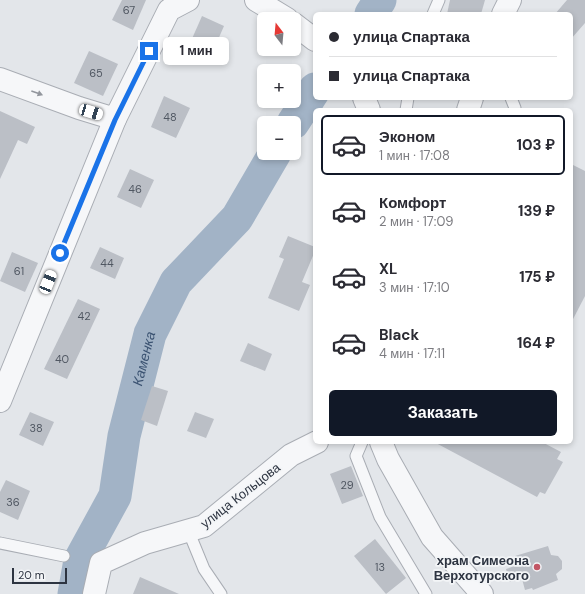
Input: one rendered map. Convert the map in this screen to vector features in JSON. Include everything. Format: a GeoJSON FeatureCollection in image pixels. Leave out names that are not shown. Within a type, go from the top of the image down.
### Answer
{"type":"FeatureCollection","features":[{"type":"Feature","properties":{"kind":"street"},"geometry":{"type":"LineString","coordinates":[[0,401],[115,120],[171,5],[188,0]]}},
{"type":"Feature","properties":{"kind":"street"},"geometry":{"type":"LineString","coordinates":[[256,0],[276,12]]}},
{"type":"Feature","properties":{"kind":"street"},"geometry":{"type":"LineString","coordinates":[[504,12],[510,0]]}},
{"type":"Feature","properties":{"kind":"street"},"geometry":{"type":"LineString","coordinates":[[0,79],[115,120]]}},
{"type":"Feature","properties":{"kind":"street","name":"улица Кольцова"},"geometry":{"type":"LineString","coordinates":[[94,594],[101,563],[145,543],[204,526],[291,455],[313,444]]}},
{"type":"Feature","properties":{"kind":"street"},"geometry":{"type":"LineString","coordinates":[[386,448],[432,537],[482,594]]}},
{"type":"Feature","properties":{"kind":"lane"},"geometry":{"type":"LineString","coordinates":[[434,12],[439,0]]}},
{"type":"Feature","properties":{"kind":"lane"},"geometry":{"type":"LineString","coordinates":[[361,444],[356,456],[380,517],[426,594]]}},
{"type":"Feature","properties":{"kind":"lane"},"geometry":{"type":"LineString","coordinates":[[188,530],[204,569],[221,594]]}},
{"type":"Feature","properties":{"kind":"lane"},"geometry":{"type":"LineString","coordinates":[[0,542],[64,556]]}},
{"type":"Feature","properties":{"kind":"building"},"geometry":{"type":"Polygon","coordinates":[[[122,0],[146,0],[133,30],[112,20],[122,0]]]}},
{"type":"Feature","properties":{"kind":"building"},"geometry":{"type":"Polygon","coordinates":[[[450,0],[485,0],[482,12],[447,12],[450,0]]]}},
{"type":"Feature","properties":{"kind":"building"},"geometry":{"type":"Polygon","coordinates":[[[567,0],[585,0],[585,23],[573,37],[573,12],[557,12],[567,0]]]}},
{"type":"Feature","properties":{"kind":"building"},"geometry":{"type":"Polygon","coordinates":[[[202,16],[224,26],[213,51],[191,41],[202,16]]]}},
{"type":"Feature","properties":{"kind":"building"},"geometry":{"type":"Polygon","coordinates":[[[89,51],[118,64],[103,96],[74,83],[89,51]]]}},
{"type":"Feature","properties":{"kind":"building"},"geometry":{"type":"Polygon","coordinates":[[[164,96],[190,108],[176,138],[151,127],[164,96]]]}},
{"type":"Feature","properties":{"kind":"building"},"geometry":{"type":"Polygon","coordinates":[[[0,111],[35,127],[27,144],[18,140],[0,179],[0,111]]]}},
{"type":"Feature","properties":{"kind":"building"},"geometry":{"type":"Polygon","coordinates":[[[573,165],[585,171],[585,296],[573,319],[573,165]]]}},
{"type":"Feature","properties":{"kind":"building"},"geometry":{"type":"Polygon","coordinates":[[[130,169],[154,180],[141,208],[117,197],[130,169]]]}},
{"type":"Feature","properties":{"kind":"building"},"geometry":{"type":"Polygon","coordinates":[[[288,236],[313,246],[313,256],[302,282],[310,285],[299,311],[268,298],[284,259],[279,257],[288,236]]]}},
{"type":"Feature","properties":{"kind":"building"},"geometry":{"type":"Polygon","coordinates":[[[100,247],[124,258],[115,279],[90,268],[100,247]]]}},
{"type":"Feature","properties":{"kind":"building"},"geometry":{"type":"Polygon","coordinates":[[[12,252],[38,263],[25,292],[0,281],[12,252]]]}},
{"type":"Feature","properties":{"kind":"building"},"geometry":{"type":"Polygon","coordinates":[[[78,299],[100,309],[67,379],[44,369],[78,299]]]}},
{"type":"Feature","properties":{"kind":"building"},"geometry":{"type":"Polygon","coordinates":[[[248,343],[272,354],[265,371],[240,361],[248,343]]]}},
{"type":"Feature","properties":{"kind":"building"},"geometry":{"type":"Polygon","coordinates":[[[152,386],[168,391],[157,426],[141,420],[152,386]]]}},
{"type":"Feature","properties":{"kind":"building"},"geometry":{"type":"Polygon","coordinates":[[[30,412],[54,422],[43,446],[19,435],[30,412]]]}},
{"type":"Feature","properties":{"kind":"building"},"geometry":{"type":"Polygon","coordinates":[[[195,412],[214,419],[206,438],[187,431],[195,412]]]}},
{"type":"Feature","properties":{"kind":"building"},"geometry":{"type":"Polygon","coordinates":[[[438,444],[546,444],[561,452],[557,459],[563,462],[545,494],[540,492],[537,497],[438,444]]]}},
{"type":"Feature","properties":{"kind":"building"},"geometry":{"type":"Polygon","coordinates":[[[351,466],[363,496],[342,504],[330,474],[351,466]]]}},
{"type":"Feature","properties":{"kind":"building"},"geometry":{"type":"Polygon","coordinates":[[[6,480],[30,491],[18,520],[0,512],[0,492],[6,480]]]}},
{"type":"Feature","properties":{"kind":"building"},"geometry":{"type":"Polygon","coordinates":[[[375,539],[406,578],[386,594],[354,556],[375,539]]]}},
{"type":"Feature","properties":{"kind":"building","name":"храм Симеона Верхотурского"},"geometry":{"type":"Polygon","coordinates":[[[548,546],[551,555],[558,556],[562,561],[562,569],[556,574],[558,580],[533,590],[532,588],[525,590],[522,579],[510,582],[506,569],[518,565],[515,556],[548,546]]]}},
{"type":"Feature","properties":{"kind":"building"},"geometry":{"type":"Polygon","coordinates":[[[140,577],[179,594],[133,594],[140,577]]]}},
{"type":"Feature","properties":{"kind":"waterway","name":"Каменка"},"geometry":{"type":"LineString","coordinates":[[372,12],[380,0]]}},
{"type":"Feature","properties":{"kind":"waterway","name":"Каменка"},"geometry":{"type":"LineString","coordinates":[[298,116],[313,92]]}},
{"type":"Feature","properties":{"kind":"waterway","name":"Каменка"},"geometry":{"type":"LineString","coordinates":[[74,594],[80,560],[115,496],[124,436],[150,334],[176,282],[237,218],[271,160]]}},
{"type":"Feature","properties":{"kind":"place","name":"храм Симеона Верхотурского"},"geometry":{"type":"Point","coordinates":[537,567]}},
{"type":"Feature","properties":{"kind":"route"},"geometry":{"type":"LineString","coordinates":[[60,253],[115,120],[149,51]]}}]}
